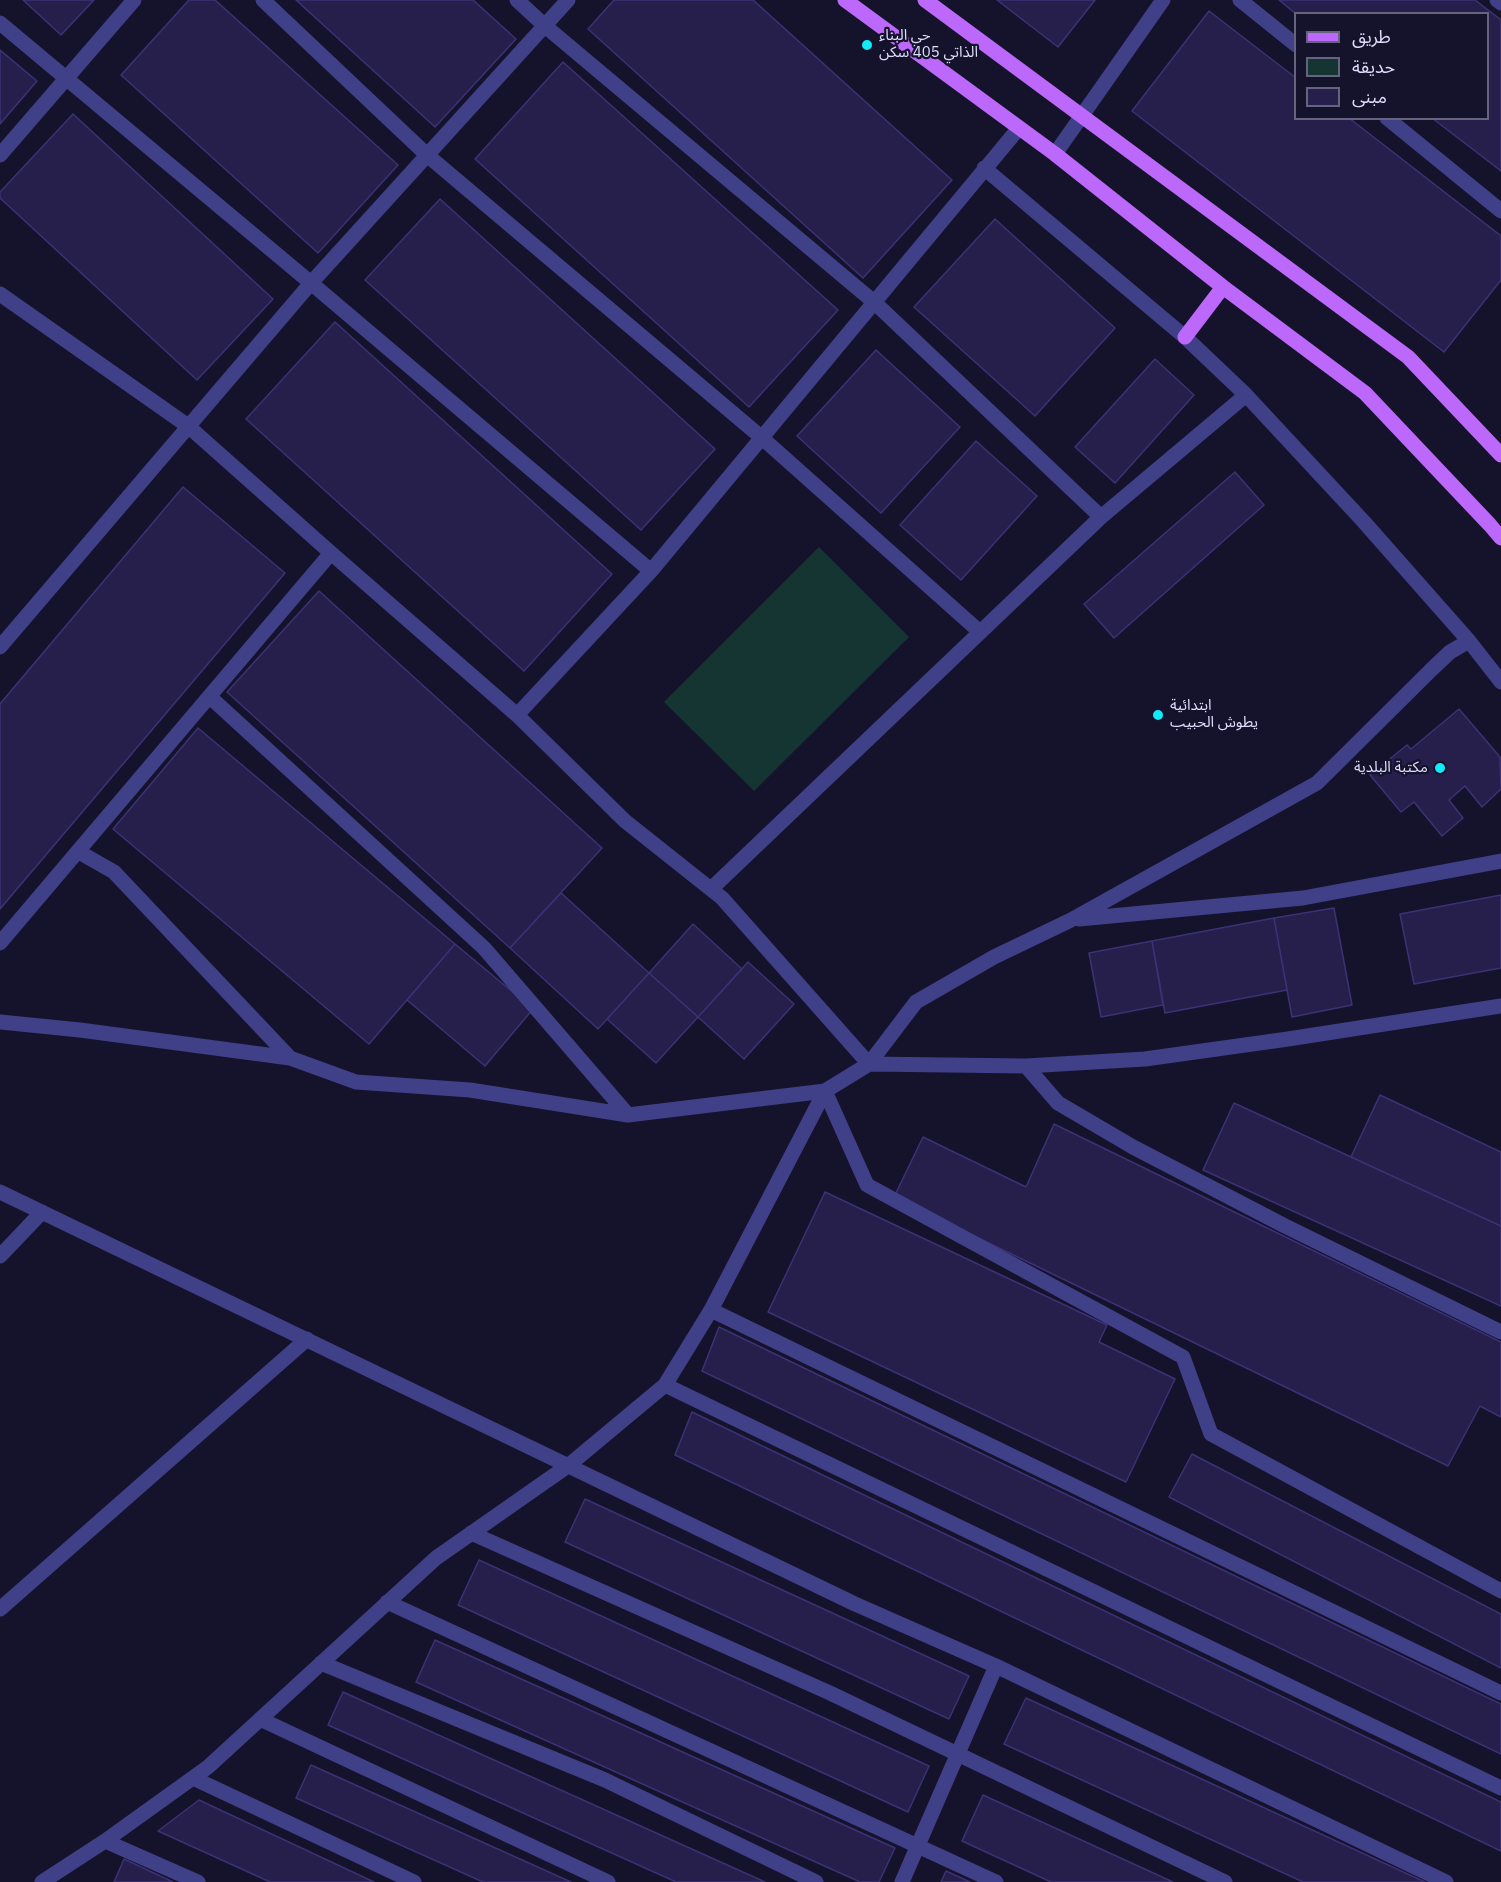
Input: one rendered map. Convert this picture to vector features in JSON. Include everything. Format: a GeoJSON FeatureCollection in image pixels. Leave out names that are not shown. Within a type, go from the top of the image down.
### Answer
{"type":"FeatureCollection","features":[{"type":"Feature","properties":{"kind":"main road"},"geometry":{"type":"LineString","coordinates":[[844,0],[1055,154],[1223,287],[1365,393],[1501,538]]}},
{"type":"Feature","properties":{"kind":"main road"},"geometry":{"type":"LineString","coordinates":[[925,0],[1408,357],[1501,455]]}},
{"type":"Feature","properties":{"kind":"main road"},"geometry":{"type":"LineString","coordinates":[[1185,337],[1223,287]]}},
{"type":"Feature","properties":{"kind":"street"},"geometry":{"type":"LineString","coordinates":[[0,155],[134,0]]}},
{"type":"Feature","properties":{"kind":"street"},"geometry":{"type":"LineString","coordinates":[[262,0],[427,155],[761,437],[980,632]]}},
{"type":"Feature","properties":{"kind":"street"},"geometry":{"type":"LineString","coordinates":[[517,0],[874,302],[1101,517]]}},
{"type":"Feature","properties":{"kind":"street"},"geometry":{"type":"LineString","coordinates":[[0,647],[311,283],[568,0]]}},
{"type":"Feature","properties":{"kind":"street"},"geometry":{"type":"LineString","coordinates":[[1055,154],[1163,0]]}},
{"type":"Feature","properties":{"kind":"street"},"geometry":{"type":"LineString","coordinates":[[1240,0],[1294,43]]}},
{"type":"Feature","properties":{"kind":"street"},"geometry":{"type":"LineString","coordinates":[[1497,0],[1501,3]]}},
{"type":"Feature","properties":{"kind":"street"},"geometry":{"type":"LineString","coordinates":[[0,23],[651,571]]}},
{"type":"Feature","properties":{"kind":"street"},"geometry":{"type":"LineString","coordinates":[[1389,120],[1501,211]]}},
{"type":"Feature","properties":{"kind":"street"},"geometry":{"type":"LineString","coordinates":[[517,715],[651,571],[1019,128]]}},
{"type":"Feature","properties":{"kind":"street"},"geometry":{"type":"LineString","coordinates":[[984,168],[1185,337],[1246,396],[1364,522],[1469,641],[1501,682]]}},
{"type":"Feature","properties":{"kind":"street"},"geometry":{"type":"LineString","coordinates":[[0,294],[188,426],[517,715],[625,820],[722,898],[869,1064],[1026,1066],[1145,1059],[1300,1038],[1501,1006]]}},
{"type":"Feature","properties":{"kind":"street"},"geometry":{"type":"LineString","coordinates":[[711,889],[1101,517],[1246,396]]}},
{"type":"Feature","properties":{"kind":"street"},"geometry":{"type":"LineString","coordinates":[[0,943],[331,553]]}},
{"type":"Feature","properties":{"kind":"street"},"geometry":{"type":"LineString","coordinates":[[0,1022],[80,1030],[290,1058],[356,1082],[470,1090],[628,1115],[825,1091],[869,1064],[916,1002],[994,957],[1071,920],[1317,783],[1450,652],[1469,641]]}},
{"type":"Feature","properties":{"kind":"street"},"geometry":{"type":"LineString","coordinates":[[210,697],[484,948],[628,1115]]}},
{"type":"Feature","properties":{"kind":"street"},"geometry":{"type":"LineString","coordinates":[[79,852],[114,872],[290,1058]]}},
{"type":"Feature","properties":{"kind":"street"},"geometry":{"type":"LineString","coordinates":[[1071,920],[1303,898],[1501,861]]}},
{"type":"Feature","properties":{"kind":"street"},"geometry":{"type":"LineString","coordinates":[[1026,1066],[1058,1103],[1133,1146],[1285,1226],[1501,1332]]}},
{"type":"Feature","properties":{"kind":"street"},"geometry":{"type":"LineString","coordinates":[[42,1882],[105,1841],[208,1767],[436,1557],[569,1465],[665,1385],[711,1310],[825,1091]]}},
{"type":"Feature","properties":{"kind":"street"},"geometry":{"type":"LineString","coordinates":[[825,1091],[867,1185],[1183,1357],[1211,1434],[1501,1591]]}},
{"type":"Feature","properties":{"kind":"street"},"geometry":{"type":"LineString","coordinates":[[0,1192],[855,1604],[996,1666],[1446,1882]]}},
{"type":"Feature","properties":{"kind":"street"},"geometry":{"type":"LineString","coordinates":[[0,1256],[42,1212]]}},
{"type":"Feature","properties":{"kind":"street"},"geometry":{"type":"LineString","coordinates":[[711,1310],[1501,1693]]}},
{"type":"Feature","properties":{"kind":"street"},"geometry":{"type":"LineString","coordinates":[[0,1609],[307,1339]]}},
{"type":"Feature","properties":{"kind":"street"},"geometry":{"type":"LineString","coordinates":[[665,1385],[1501,1788]]}},
{"type":"Feature","properties":{"kind":"street"},"geometry":{"type":"LineString","coordinates":[[471,1533],[819,1688],[1225,1882]]}},
{"type":"Feature","properties":{"kind":"street"},"geometry":{"type":"LineString","coordinates":[[387,1602],[996,1882]]}},
{"type":"Feature","properties":{"kind":"street"},"geometry":{"type":"LineString","coordinates":[[321,1663],[605,1780],[816,1882]]}},
{"type":"Feature","properties":{"kind":"street"},"geometry":{"type":"LineString","coordinates":[[902,1882],[996,1666]]}},
{"type":"Feature","properties":{"kind":"street"},"geometry":{"type":"LineString","coordinates":[[260,1719],[608,1882]]}},
{"type":"Feature","properties":{"kind":"street"},"geometry":{"type":"LineString","coordinates":[[193,1778],[414,1882]]}},
{"type":"Feature","properties":{"kind":"street"},"geometry":{"type":"LineString","coordinates":[[105,1841],[198,1882]]}},
{"type":"Feature","properties":{"kind":"green space"},"geometry":{"type":"Polygon","coordinates":[[[819,547],[909,637],[754,791],[664,702],[819,547]]]}},
{"type":"Feature","properties":{"kind":"building"},"geometry":{"type":"Polygon","coordinates":[[[23,0],[94,0],[61,35],[23,0]]]}},
{"type":"Feature","properties":{"kind":"building"},"geometry":{"type":"Polygon","coordinates":[[[189,0],[215,0],[398,165],[318,253],[121,75],[189,0]]]}},
{"type":"Feature","properties":{"kind":"building"},"geometry":{"type":"Polygon","coordinates":[[[296,0],[473,0],[516,39],[435,127],[296,0]]]}},
{"type":"Feature","properties":{"kind":"building"},"geometry":{"type":"Polygon","coordinates":[[[614,0],[753,0],[952,180],[863,278],[588,29],[614,0]]]}},
{"type":"Feature","properties":{"kind":"building"},"geometry":{"type":"Polygon","coordinates":[[[997,0],[1095,0],[1058,47],[997,0]]]}},
{"type":"Feature","properties":{"kind":"building"},"geometry":{"type":"Polygon","coordinates":[[[1279,0],[1475,0],[1501,20],[1501,171],[1435,120],[1489,120],[1489,12],[1294,12],[1279,0]]]}},
{"type":"Feature","properties":{"kind":"building"},"geometry":{"type":"Polygon","coordinates":[[[1209,11],[1294,76],[1294,120],[1352,120],[1501,236],[1501,280],[1444,352],[1132,111],[1209,11]]]}},
{"type":"Feature","properties":{"kind":"building"},"geometry":{"type":"Polygon","coordinates":[[[0,50],[37,81],[0,124],[0,50]]]}},
{"type":"Feature","properties":{"kind":"building"},"geometry":{"type":"Polygon","coordinates":[[[563,62],[838,310],[749,407],[475,159],[563,62]]]}},
{"type":"Feature","properties":{"kind":"building"},"geometry":{"type":"Polygon","coordinates":[[[73,114],[273,299],[197,380],[0,198],[0,192],[73,114]]]}},
{"type":"Feature","properties":{"kind":"building"},"geometry":{"type":"Polygon","coordinates":[[[440,199],[715,449],[641,530],[365,280],[440,199]]]}},
{"type":"Feature","properties":{"kind":"building"},"geometry":{"type":"Polygon","coordinates":[[[995,219],[1115,328],[1035,416],[914,307],[995,219]]]}},
{"type":"Feature","properties":{"kind":"building"},"geometry":{"type":"Polygon","coordinates":[[[335,322],[612,574],[524,671],[246,419],[335,322]]]}},
{"type":"Feature","properties":{"kind":"building"},"geometry":{"type":"Polygon","coordinates":[[[876,350],[960,427],[881,513],[797,436],[876,350]]]}},
{"type":"Feature","properties":{"kind":"building"},"geometry":{"type":"Polygon","coordinates":[[[1155,359],[1194,395],[1115,483],[1075,447],[1155,359]]]}},
{"type":"Feature","properties":{"kind":"building"},"geometry":{"type":"Polygon","coordinates":[[[976,441],[1037,496],[961,580],[900,525],[976,441]]]}},
{"type":"Feature","properties":{"kind":"building"},"geometry":{"type":"Polygon","coordinates":[[[1235,472],[1264,505],[1114,638],[1084,604],[1235,472]]]}},
{"type":"Feature","properties":{"kind":"building"},"geometry":{"type":"Polygon","coordinates":[[[183,487],[285,573],[0,909],[0,704],[183,487]]]}},
{"type":"Feature","properties":{"kind":"building"},"geometry":{"type":"Polygon","coordinates":[[[319,591],[602,848],[510,948],[227,692],[319,591]]]}},
{"type":"Feature","properties":{"kind":"building","name":"مكتبة البلدية"},"geometry":{"type":"Polygon","coordinates":[[[1459,709],[1500,757],[1501,789],[1482,807],[1465,786],[1449,800],[1463,818],[1442,836],[1414,802],[1401,812],[1370,775],[1407,745],[1411,749],[1459,709]]]}},
{"type":"Feature","properties":{"kind":"building"},"geometry":{"type":"Polygon","coordinates":[[[198,728],[455,944],[369,1044],[113,829],[198,728]]]}},
{"type":"Feature","properties":{"kind":"building"},"geometry":{"type":"Polygon","coordinates":[[[561,893],[649,973],[598,1029],[510,948],[561,893]]]}},
{"type":"Feature","properties":{"kind":"building"},"geometry":{"type":"Polygon","coordinates":[[[1501,895],[1501,968],[1414,984],[1400,914],[1501,895]]]}},
{"type":"Feature","properties":{"kind":"building"},"geometry":{"type":"Polygon","coordinates":[[[1334,908],[1352,1005],[1292,1017],[1274,918],[1334,908]]]}},
{"type":"Feature","properties":{"kind":"building"},"geometry":{"type":"Polygon","coordinates":[[[1274,918],[1287,990],[1165,1013],[1152,941],[1274,918]]]}},
{"type":"Feature","properties":{"kind":"building"},"geometry":{"type":"Polygon","coordinates":[[[693,924],[742,969],[698,1017],[649,973],[693,924]]]}},
{"type":"Feature","properties":{"kind":"building"},"geometry":{"type":"Polygon","coordinates":[[[1152,941],[1163,1005],[1101,1017],[1089,953],[1152,941]]]}},
{"type":"Feature","properties":{"kind":"building"},"geometry":{"type":"Polygon","coordinates":[[[455,944],[533,1009],[485,1066],[407,1000],[455,944]]]}},
{"type":"Feature","properties":{"kind":"building"},"geometry":{"type":"Polygon","coordinates":[[[748,962],[794,1004],[744,1059],[698,1017],[748,962]]]}},
{"type":"Feature","properties":{"kind":"building"},"geometry":{"type":"Polygon","coordinates":[[[649,973],[698,1017],[656,1063],[607,1019],[649,973]]]}},
{"type":"Feature","properties":{"kind":"building"},"geometry":{"type":"Polygon","coordinates":[[[1380,1095],[1501,1152],[1501,1226],[1351,1157],[1380,1095]]]}},
{"type":"Feature","properties":{"kind":"building"},"geometry":{"type":"Polygon","coordinates":[[[1234,1103],[1501,1226],[1501,1306],[1203,1170],[1234,1103]]]}},
{"type":"Feature","properties":{"kind":"building"},"geometry":{"type":"Polygon","coordinates":[[[1054,1124],[1501,1342],[1501,1417],[1480,1406],[1448,1466],[894,1197],[923,1137],[1026,1187],[1054,1124]]]}},
{"type":"Feature","properties":{"kind":"building"},"geometry":{"type":"Polygon","coordinates":[[[825,1192],[1107,1325],[1099,1342],[1175,1379],[1126,1482],[768,1312],[825,1192]]]}},
{"type":"Feature","properties":{"kind":"building"},"geometry":{"type":"Polygon","coordinates":[[[719,1327],[1501,1704],[1501,1754],[702,1371],[719,1327]]]}},
{"type":"Feature","properties":{"kind":"building"},"geometry":{"type":"Polygon","coordinates":[[[692,1412],[1501,1802],[1501,1851],[675,1455],[692,1412]]]}},
{"type":"Feature","properties":{"kind":"building"},"geometry":{"type":"Polygon","coordinates":[[[1192,1454],[1501,1614],[1501,1668],[1169,1497],[1192,1454]]]}},
{"type":"Feature","properties":{"kind":"building"},"geometry":{"type":"Polygon","coordinates":[[[585,1499],[969,1676],[949,1719],[565,1542],[585,1499]]]}},
{"type":"Feature","properties":{"kind":"building"},"geometry":{"type":"Polygon","coordinates":[[[479,1560],[929,1766],[908,1812],[458,1605],[479,1560]]]}},
{"type":"Feature","properties":{"kind":"building"},"geometry":{"type":"Polygon","coordinates":[[[435,1640],[895,1848],[879,1882],[860,1882],[416,1682],[435,1640]]]}},
{"type":"Feature","properties":{"kind":"building"},"geometry":{"type":"Polygon","coordinates":[[[343,1692],[765,1882],[676,1882],[328,1725],[343,1692]]]}},
{"type":"Feature","properties":{"kind":"building"},"geometry":{"type":"Polygon","coordinates":[[[1026,1698],[1425,1882],[1303,1882],[1004,1744],[1026,1698]]]}},
{"type":"Feature","properties":{"kind":"building"},"geometry":{"type":"Polygon","coordinates":[[[311,1765],[571,1882],[483,1882],[296,1798],[311,1765]]]}},
{"type":"Feature","properties":{"kind":"building"},"geometry":{"type":"Polygon","coordinates":[[[983,1795],[1173,1882],[1051,1882],[962,1841],[983,1795]]]}},
{"type":"Feature","properties":{"kind":"building"},"geometry":{"type":"Polygon","coordinates":[[[199,1800],[374,1882],[270,1882],[158,1831],[199,1800]]]}},
{"type":"Feature","properties":{"kind":"building"},"geometry":{"type":"Polygon","coordinates":[[[124,1859],[173,1882],[114,1882],[124,1859]]]}},
{"type":"Feature","properties":{"kind":"building"},"geometry":{"type":"Polygon","coordinates":[[[946,1871],[970,1882],[941,1882],[946,1871]]]}},
{"type":"Feature","properties":{"kind":"place","name":"حي البناء الذاتي 405 سكن"},"geometry":{"type":"Point","coordinates":[867,45]}},
{"type":"Feature","properties":{"kind":"place","name":"ابتدائية يطوش الحبيب"},"geometry":{"type":"Point","coordinates":[1158,715]}},
{"type":"Feature","properties":{"kind":"place","name":"مكتبة البلدية"},"geometry":{"type":"Point","coordinates":[1440,768]}}]}
